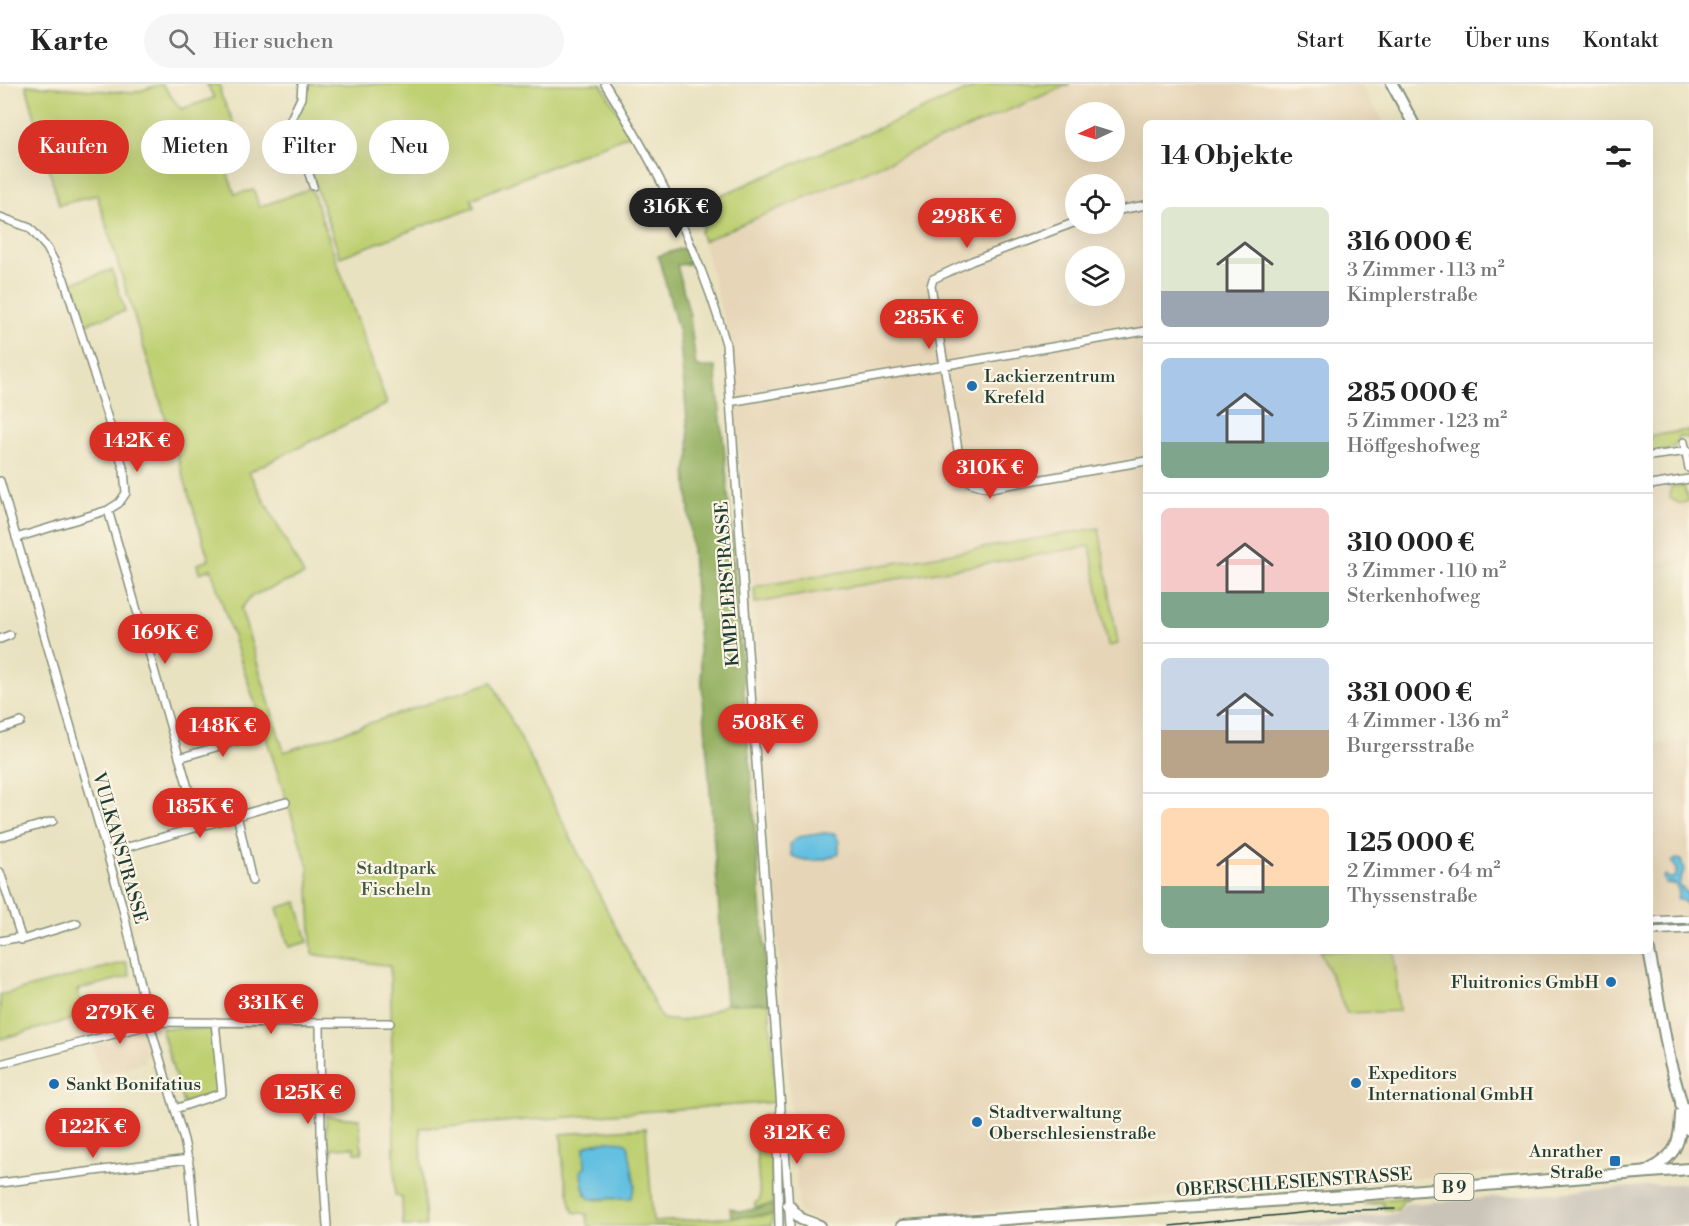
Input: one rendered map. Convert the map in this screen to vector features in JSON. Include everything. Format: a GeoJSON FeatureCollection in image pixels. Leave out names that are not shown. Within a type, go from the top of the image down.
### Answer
{"type":"FeatureCollection","features":[{"type":"Feature","properties":{"kind":"main road"},"geometry":{"type":"LineString","coordinates":[[1392,84],[1411,120]]}},
{"type":"Feature","properties":{"kind":"main road"},"geometry":{"type":"LineString","coordinates":[[1650,954],[1670,1062],[1689,1130]]}},
{"type":"Feature","properties":{"kind":"main road"},"geometry":{"type":"LineString","coordinates":[[1646,1172],[1666,1160],[1678,1144],[1685,1109]]}},
{"type":"Feature","properties":{"kind":"main road","name":"OBERSCHLESIENSTRASSE"},"geometry":{"type":"LineString","coordinates":[[902,1226],[1345,1196],[1689,1169]]}},
{"type":"Feature","properties":{"kind":"main road"},"geometry":{"type":"LineString","coordinates":[[788,1205],[801,1220],[820,1226]]}},
{"type":"Feature","properties":{"kind":"street"},"geometry":{"type":"LineString","coordinates":[[302,84],[301,98],[291,119],[313,186]]}},
{"type":"Feature","properties":{"kind":"street","name":"KIMPLERSTRASSE"},"geometry":{"type":"LineString","coordinates":[[605,84],[630,123],[699,262],[726,344],[789,1226]]}},
{"type":"Feature","properties":{"kind":"street"},"geometry":{"type":"LineString","coordinates":[[1125,209],[1143,206]]}},
{"type":"Feature","properties":{"kind":"street"},"geometry":{"type":"LineString","coordinates":[[0,217],[30,228],[47,248],[64,279],[124,470],[126,494],[119,503],[108,510],[16,538]]}},
{"type":"Feature","properties":{"kind":"street"},"geometry":{"type":"LineString","coordinates":[[1065,226],[972,261],[933,279],[931,286],[962,474],[971,483],[990,488],[1143,461]]}},
{"type":"Feature","properties":{"kind":"street"},"geometry":{"type":"LineString","coordinates":[[729,402],[1143,332]]}},
{"type":"Feature","properties":{"kind":"street"},"geometry":{"type":"LineString","coordinates":[[1684,442],[1688,451],[1689,468]]}},
{"type":"Feature","properties":{"kind":"street"},"geometry":{"type":"LineString","coordinates":[[1653,456],[1688,451]]}},
{"type":"Feature","properties":{"kind":"street"},"geometry":{"type":"LineString","coordinates":[[1653,485],[1689,479]]}},
{"type":"Feature","properties":{"kind":"street","name":"VULKANSTRASSE"},"geometry":{"type":"LineString","coordinates":[[0,482],[107,853],[150,1024],[189,1159],[195,1226]]}},
{"type":"Feature","properties":{"kind":"street"},"geometry":{"type":"LineString","coordinates":[[108,510],[199,826]]}},
{"type":"Feature","properties":{"kind":"street"},"geometry":{"type":"LineString","coordinates":[[0,639],[10,635]]}},
{"type":"Feature","properties":{"kind":"street"},"geometry":{"type":"LineString","coordinates":[[0,729],[21,722]]}},
{"type":"Feature","properties":{"kind":"street"},"geometry":{"type":"LineString","coordinates":[[179,758],[260,734]]}},
{"type":"Feature","properties":{"kind":"street"},"geometry":{"type":"LineString","coordinates":[[107,853],[286,802]]}},
{"type":"Feature","properties":{"kind":"street"},"geometry":{"type":"LineString","coordinates":[[237,815],[252,881]]}},
{"type":"Feature","properties":{"kind":"street"},"geometry":{"type":"LineString","coordinates":[[0,837],[53,821]]}},
{"type":"Feature","properties":{"kind":"street"},"geometry":{"type":"LineString","coordinates":[[0,872],[22,940]]}},
{"type":"Feature","properties":{"kind":"street"},"geometry":{"type":"LineString","coordinates":[[1653,921],[1689,919]]}},
{"type":"Feature","properties":{"kind":"street"},"geometry":{"type":"LineString","coordinates":[[0,941],[16,938],[22,940],[77,923]]}},
{"type":"Feature","properties":{"kind":"street"},"geometry":{"type":"LineString","coordinates":[[1653,931],[1689,928]]}},
{"type":"Feature","properties":{"kind":"street"},"geometry":{"type":"LineString","coordinates":[[175,1109],[222,1093],[215,1022]]}},
{"type":"Feature","properties":{"kind":"street"},"geometry":{"type":"LineString","coordinates":[[320,1023],[321,1135],[327,1226]]}},
{"type":"Feature","properties":{"kind":"street"},"geometry":{"type":"LineString","coordinates":[[0,1064],[150,1024],[390,1023]]}},
{"type":"Feature","properties":{"kind":"street","name":"KIMPLERSTRASSE"},"geometry":{"type":"LineString","coordinates":[[778,1226],[777,1139],[781,1109]]}},
{"type":"Feature","properties":{"kind":"street"},"geometry":{"type":"LineString","coordinates":[[0,1183],[189,1159]]}},
{"type":"Feature","properties":{"kind":"shaded area"},"geometry":{"type":"Polygon","coordinates":[[[1070,84],[1361,84],[1382,120],[1143,120],[1143,954],[1653,954],[1653,746],[1689,740],[1689,1157],[823,1223],[799,1212],[772,871],[755,603],[1091,546],[1108,645],[1098,528],[754,587],[726,328],[703,241],[1070,84]]]}},
{"type":"Feature","properties":{"kind":"shaded area"},"geometry":{"type":"Polygon","coordinates":[[[1677,486],[1685,488],[1689,502],[1689,564],[1653,569],[1653,490],[1677,486]]]}},
{"type":"Feature","properties":{"kind":"shaded area"},"geometry":{"type":"Polygon","coordinates":[[[143,1033],[149,1055],[144,1056],[145,1062],[101,1075],[93,1045],[143,1033]]]}},
{"type":"Feature","properties":{"kind":"shaded area"},"geometry":{"type":"Polygon","coordinates":[[[1689,1183],[1689,1226],[1256,1226],[1394,1214],[1399,1212],[1405,1204],[1689,1183]]]}},
{"type":"Feature","properties":{"kind":"green space","name":"Stadtpark Fischeln"},"geometry":{"type":"Polygon","coordinates":[[[162,84],[181,109],[214,98],[207,84],[220,84],[221,95],[233,120],[141,120],[141,174],[228,174],[235,194],[254,190],[259,207],[311,188],[387,404],[249,472],[304,575],[251,596],[241,609],[284,752],[492,682],[662,1019],[680,1021],[704,1015],[726,1004],[769,1003],[776,1102],[420,1128],[426,1226],[403,1226],[402,1198],[395,1195],[390,966],[312,954],[308,866],[211,569],[199,573],[197,564],[209,560],[97,195],[59,205],[50,174],[129,174],[129,120],[36,120],[26,85],[132,93],[162,84]]]}},
{"type":"Feature","properties":{"kind":"green space"},"geometry":{"type":"Polygon","coordinates":[[[304,84],[601,84],[631,134],[471,199],[474,207],[340,257],[312,174],[357,174],[357,120],[293,119],[304,84]]]}},
{"type":"Feature","properties":{"kind":"green space"},"geometry":{"type":"Polygon","coordinates":[[[982,84],[1070,84],[703,241],[700,232],[704,227],[695,221],[697,213],[691,208],[982,84]]]}},
{"type":"Feature","properties":{"kind":"green space"},"geometry":{"type":"Polygon","coordinates":[[[689,246],[689,264],[677,265],[690,316],[696,367],[715,367],[725,455],[769,1003],[726,1004],[686,471],[690,453],[679,333],[658,256],[689,246]]]}},
{"type":"Feature","properties":{"kind":"green space"},"geometry":{"type":"Polygon","coordinates":[[[112,270],[125,311],[85,324],[71,283],[112,270]]]}},
{"type":"Feature","properties":{"kind":"green space"},"geometry":{"type":"Polygon","coordinates":[[[1689,430],[1689,438],[1679,437],[1676,445],[1667,451],[1653,453],[1653,436],[1689,430]]]}},
{"type":"Feature","properties":{"kind":"green space"},"geometry":{"type":"Polygon","coordinates":[[[1671,486],[1684,486],[1688,501],[1680,504],[1670,498],[1671,486]]]}},
{"type":"Feature","properties":{"kind":"green space"},"geometry":{"type":"Polygon","coordinates":[[[1099,528],[1118,644],[1108,646],[1090,546],[755,603],[754,587],[1099,528]]]}},
{"type":"Feature","properties":{"kind":"green space"},"geometry":{"type":"Polygon","coordinates":[[[297,902],[308,942],[289,947],[277,908],[297,902]]]}},
{"type":"Feature","properties":{"kind":"green space"},"geometry":{"type":"Polygon","coordinates":[[[1321,954],[1394,954],[1399,1011],[1347,1013],[1321,954]]]}},
{"type":"Feature","properties":{"kind":"green space"},"geometry":{"type":"Polygon","coordinates":[[[126,962],[130,976],[77,990],[85,1016],[0,1039],[0,995],[126,962]]]}},
{"type":"Feature","properties":{"kind":"green space"},"geometry":{"type":"Polygon","coordinates":[[[161,1028],[213,1029],[219,1092],[183,1103],[161,1028]]]}},
{"type":"Feature","properties":{"kind":"green space"},"geometry":{"type":"Polygon","coordinates":[[[773,1114],[771,1139],[773,1205],[755,1207],[755,1203],[760,1199],[755,1132],[764,1131],[763,1115],[773,1114]]]}},
{"type":"Feature","properties":{"kind":"green space"},"geometry":{"type":"Polygon","coordinates":[[[326,1116],[359,1119],[362,1153],[355,1153],[354,1147],[332,1148],[332,1155],[327,1155],[326,1116]]]}},
{"type":"Feature","properties":{"kind":"green space"},"geometry":{"type":"Polygon","coordinates":[[[646,1128],[653,1222],[773,1215],[771,1226],[588,1226],[587,1214],[573,1212],[564,1174],[561,1134],[646,1128]],[[609,1141],[591,1144],[584,1148],[585,1169],[581,1170],[585,1195],[595,1200],[625,1198],[609,1141]]]}},
{"type":"Feature","properties":{"kind":"green space"},"geometry":{"type":"Polygon","coordinates":[[[1411,1197],[1403,1201],[1398,1210],[1383,1209],[1383,1203],[1363,1204],[1378,1200],[1411,1197]]]}},
{"type":"Feature","properties":{"kind":"green space"},"geometry":{"type":"Polygon","coordinates":[[[773,1205],[773,1215],[731,1217],[730,1208],[740,1212],[773,1205]]]}},
{"type":"Feature","properties":{"kind":"water"},"geometry":{"type":"Polygon","coordinates":[[[824,833],[835,834],[839,842],[839,853],[815,860],[796,858],[791,855],[790,844],[798,837],[824,833]]]}},
{"type":"Feature","properties":{"kind":"water"},"geometry":{"type":"Polygon","coordinates":[[[1676,859],[1681,860],[1684,870],[1679,885],[1689,895],[1687,904],[1677,898],[1679,892],[1675,884],[1665,883],[1663,877],[1665,875],[1670,879],[1676,876],[1676,868],[1672,862],[1676,859]]]}},
{"type":"Feature","properties":{"kind":"water"},"geometry":{"type":"Polygon","coordinates":[[[609,1141],[624,1142],[628,1145],[635,1186],[631,1198],[589,1199],[581,1177],[581,1170],[585,1168],[584,1148],[591,1144],[609,1141]]]}},
{"type":"Feature","properties":{"kind":"tram line"},"geometry":{"type":"LineString","coordinates":[[1170,1226],[1320,1211],[1395,1209]]}},
{"type":"Feature","properties":{"kind":"place","name":"Lackierzentrum Krefeld"},"geometry":{"type":"Point","coordinates":[972,386]}},
{"type":"Feature","properties":{"kind":"place","name":"Fluitronics GmbH"},"geometry":{"type":"Point","coordinates":[1611,982]}},
{"type":"Feature","properties":{"kind":"place","name":"Expeditors International GmbH"},"geometry":{"type":"Point","coordinates":[1356,1083]}},
{"type":"Feature","properties":{"kind":"place","name":"Sankt Bonifatius"},"geometry":{"type":"Point","coordinates":[54,1084]}},
{"type":"Feature","properties":{"kind":"place","name":"Stadtverwaltung Oberschlesienstraße"},"geometry":{"type":"Point","coordinates":[977,1122]}},
{"type":"Feature","properties":{"kind":"place","name":"Anrather Straße"},"geometry":{"type":"Point","coordinates":[1615,1161]}}]}
